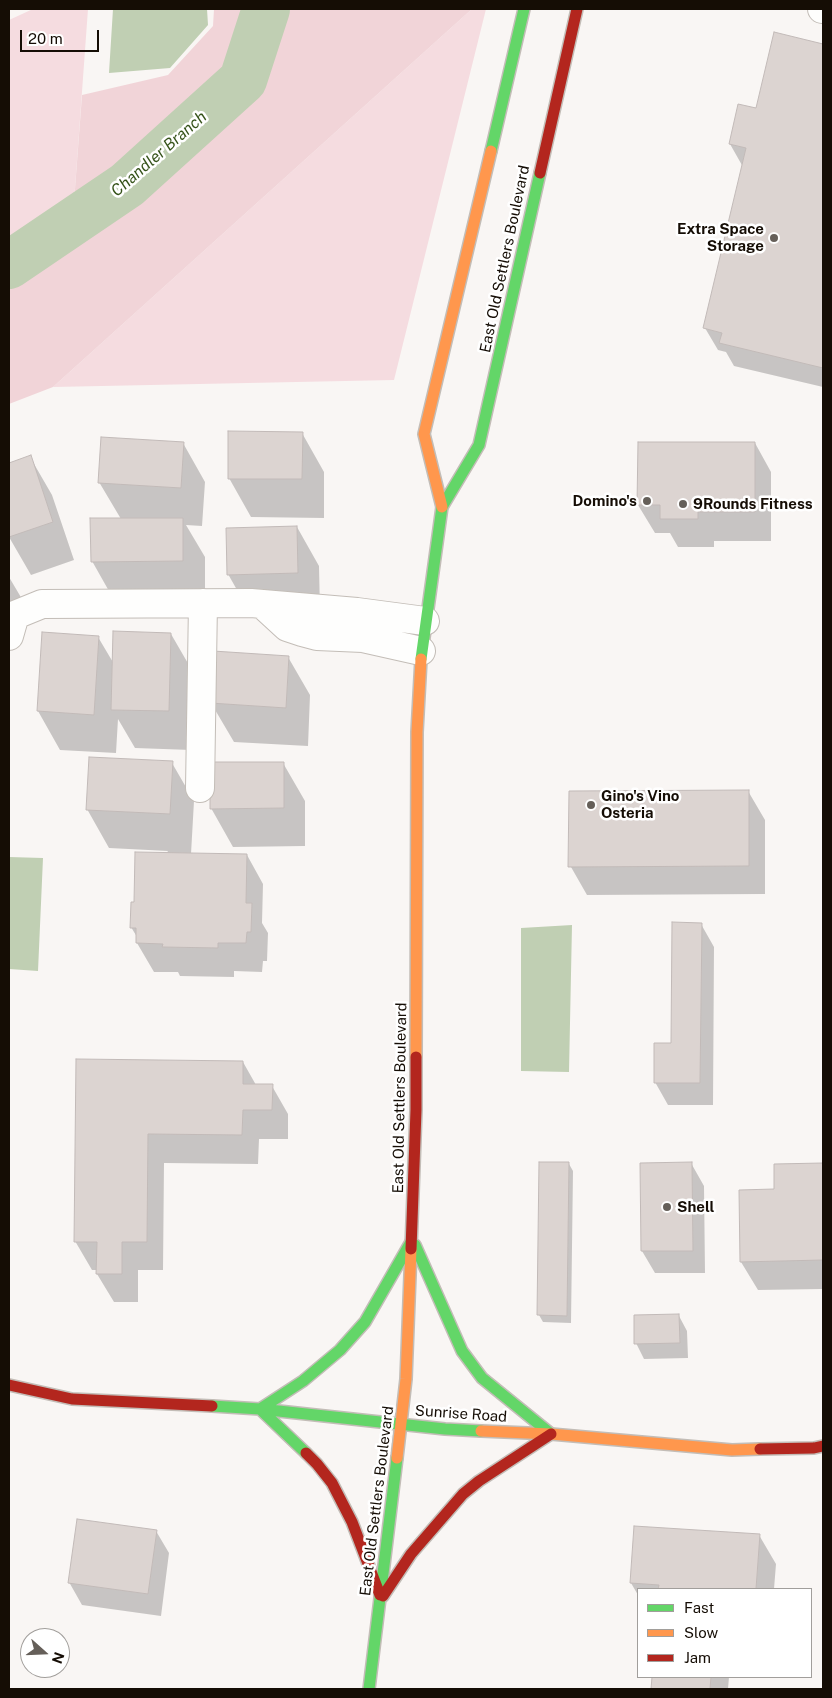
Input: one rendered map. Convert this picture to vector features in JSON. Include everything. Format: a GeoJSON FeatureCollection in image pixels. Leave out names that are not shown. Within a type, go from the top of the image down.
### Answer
{"type":"FeatureCollection","features":[{"type":"Feature","properties":{"kind":"main road","name":"East Old Settlers Boulevard"},"geometry":{"type":"LineString","coordinates":[[369,1689],[406,1379],[416,1110],[417,732],[421,651],[442,507],[424,434],[524,9]]}},
{"type":"Feature","properties":{"kind":"main road","name":"East Old Settlers Boulevard"},"geometry":{"type":"LineString","coordinates":[[442,507],[479,445],[577,9]]}},
{"type":"Feature","properties":{"kind":"main road"},"geometry":{"type":"LineString","coordinates":[[381,1599],[352,1522],[332,1483],[317,1464],[260,1410],[304,1380],[340,1350],[364,1322],[412,1239]]}},
{"type":"Feature","properties":{"kind":"main road"},"geometry":{"type":"LineString","coordinates":[[381,1599],[411,1554],[463,1494],[479,1481],[551,1434],[482,1378],[462,1351],[412,1239]]}},
{"type":"Feature","properties":{"kind":"main road","name":"Sunrise Road"},"geometry":{"type":"LineString","coordinates":[[9,1385],[72,1399],[260,1410],[445,1429],[551,1434],[732,1450],[814,1448],[823,1446]]}},
{"type":"Feature","properties":{"kind":"street"},"geometry":{"type":"LineString","coordinates":[[200,788],[202,603]]}},
{"type":"Feature","properties":{"kind":"street"},"geometry":{"type":"LineString","coordinates":[[9,636],[15,615],[42,604],[256,604],[357,612],[425,621]]}},
{"type":"Feature","properties":{"kind":"street"},"geometry":{"type":"LineString","coordinates":[[256,604],[287,627],[302,632],[317,636],[363,638],[421,651]]}},
{"type":"Feature","properties":{"kind":"shaded area"},"geometry":{"type":"Polygon","coordinates":[[[33,9],[88,9],[74,202],[9,241],[9,20],[33,9]]]}},
{"type":"Feature","properties":{"kind":"shaded area"},"geometry":{"type":"Polygon","coordinates":[[[113,9],[207,9],[208,25],[170,68],[109,73],[113,9]]]}},
{"type":"Feature","properties":{"kind":"shaded area"},"geometry":{"type":"Polygon","coordinates":[[[214,9],[472,9],[53,387],[9,404],[9,241],[74,202],[82,95],[168,75],[213,26],[214,9]]]}},
{"type":"Feature","properties":{"kind":"shaded area"},"geometry":{"type":"Polygon","coordinates":[[[472,9],[486,9],[394,380],[53,387],[472,9]]]}},
{"type":"Feature","properties":{"kind":"shaded area"},"geometry":{"type":"Polygon","coordinates":[[[9,857],[43,858],[38,971],[9,969],[9,857]]]}},
{"type":"Feature","properties":{"kind":"shaded area"},"geometry":{"type":"Polygon","coordinates":[[[572,925],[569,1072],[521,1071],[521,928],[572,925]]]}},
{"type":"Feature","properties":{"kind":"building","name":"Extra Space Storage"},"geometry":{"type":"Polygon","coordinates":[[[774,32],[823,44],[823,368],[719,343],[722,333],[703,328],[746,148],[729,144],[738,104],[756,108],[774,32]]]}},
{"type":"Feature","properties":{"kind":"building"},"geometry":{"type":"Polygon","coordinates":[[[228,431],[303,432],[302,479],[228,479],[228,431]]]}},
{"type":"Feature","properties":{"kind":"building"},"geometry":{"type":"Polygon","coordinates":[[[101,437],[184,442],[181,488],[98,483],[101,437]]]}},
{"type":"Feature","properties":{"kind":"building"},"geometry":{"type":"Polygon","coordinates":[[[638,442],[755,442],[755,512],[698,512],[698,519],[660,519],[660,505],[637,505],[638,442]]]}},
{"type":"Feature","properties":{"kind":"building"},"geometry":{"type":"Polygon","coordinates":[[[31,455],[53,522],[9,537],[9,463],[31,455]]]}},
{"type":"Feature","properties":{"kind":"building"},"geometry":{"type":"Polygon","coordinates":[[[90,518],[183,518],[183,561],[91,562],[90,518]]]}},
{"type":"Feature","properties":{"kind":"building"},"geometry":{"type":"Polygon","coordinates":[[[297,526],[298,573],[227,575],[226,528],[297,526]]]}},
{"type":"Feature","properties":{"kind":"building"},"geometry":{"type":"Polygon","coordinates":[[[113,631],[171,633],[169,711],[111,710],[113,631]]]}},
{"type":"Feature","properties":{"kind":"building"},"geometry":{"type":"Polygon","coordinates":[[[42,632],[99,636],[94,715],[37,711],[42,632]]]}},
{"type":"Feature","properties":{"kind":"building"},"geometry":{"type":"Polygon","coordinates":[[[213,651],[289,656],[286,708],[210,703],[213,651]]]}},
{"type":"Feature","properties":{"kind":"building"},"geometry":{"type":"Polygon","coordinates":[[[89,757],[173,761],[170,814],[86,810],[89,757]]]}},
{"type":"Feature","properties":{"kind":"building"},"geometry":{"type":"Polygon","coordinates":[[[210,762],[284,762],[284,808],[210,809],[210,762]]]}},
{"type":"Feature","properties":{"kind":"building"},"geometry":{"type":"Polygon","coordinates":[[[749,790],[749,866],[568,867],[569,791],[749,790]]]}},
{"type":"Feature","properties":{"kind":"building"},"geometry":{"type":"Polygon","coordinates":[[[135,852],[247,854],[246,903],[252,903],[251,932],[247,932],[246,943],[218,943],[218,948],[162,947],[163,944],[136,943],[136,928],[130,928],[131,902],[134,902],[135,852]]]}},
{"type":"Feature","properties":{"kind":"building"},"geometry":{"type":"Polygon","coordinates":[[[672,922],[702,923],[700,1083],[654,1083],[654,1043],[671,1043],[672,922]]]}},
{"type":"Feature","properties":{"kind":"building"},"geometry":{"type":"Polygon","coordinates":[[[76,1059],[243,1061],[243,1084],[273,1084],[272,1110],[243,1110],[242,1135],[148,1134],[147,1242],[122,1242],[122,1274],[96,1274],[97,1242],[74,1242],[76,1059]]]}},
{"type":"Feature","properties":{"kind":"building"},"geometry":{"type":"Polygon","coordinates":[[[539,1162],[569,1162],[567,1316],[537,1315],[539,1162]]]}},
{"type":"Feature","properties":{"kind":"building","name":"Shell"},"geometry":{"type":"Polygon","coordinates":[[[692,1162],[693,1251],[641,1251],[640,1163],[692,1162]]]}},
{"type":"Feature","properties":{"kind":"building"},"geometry":{"type":"Polygon","coordinates":[[[823,1163],[823,1260],[740,1262],[739,1190],[774,1189],[774,1164],[823,1163]]]}},
{"type":"Feature","properties":{"kind":"building"},"geometry":{"type":"Polygon","coordinates":[[[679,1314],[680,1343],[634,1344],[634,1315],[679,1314]]]}},
{"type":"Feature","properties":{"kind":"building"},"geometry":{"type":"Polygon","coordinates":[[[77,1519],[157,1530],[148,1594],[68,1583],[77,1519]]]}},
{"type":"Feature","properties":{"kind":"building"},"geometry":{"type":"Polygon","coordinates":[[[634,1526],[760,1534],[756,1588],[658,1588],[659,1585],[630,1583],[634,1526]]]}},
{"type":"Feature","properties":{"kind":"building"},"geometry":{"type":"Polygon","coordinates":[[[652,1678],[711,1678],[710,1689],[651,1689],[652,1678]]]}},
{"type":"Feature","properties":{"kind":"waterway","name":"Chandler Branch"},"geometry":{"type":"LineString","coordinates":[[9,265],[127,185],[243,80],[266,9]]}},
{"type":"Feature","properties":{"kind":"traffic: fast"},"geometry":{"type":"LineString","coordinates":[[491,151],[524,9]]}},
{"type":"Feature","properties":{"kind":"traffic: fast"},"geometry":{"type":"LineString","coordinates":[[421,659],[442,507],[479,445],[540,173]]}},
{"type":"Feature","properties":{"kind":"traffic: fast"},"geometry":{"type":"LineString","coordinates":[[306,1453],[260,1409],[303,1381],[340,1350],[365,1322],[411,1242]]}},
{"type":"Feature","properties":{"kind":"traffic: fast"},"geometry":{"type":"LineString","coordinates":[[415,1245],[462,1351],[482,1378],[551,1434]]}},
{"type":"Feature","properties":{"kind":"traffic: fast"},"geometry":{"type":"LineString","coordinates":[[212,1406],[481,1431]]}},
{"type":"Feature","properties":{"kind":"traffic: fast"},"geometry":{"type":"LineString","coordinates":[[369,1689],[397,1458]]}},
{"type":"Feature","properties":{"kind":"traffic: slow"},"geometry":{"type":"LineString","coordinates":[[442,507],[424,434],[491,151]]}},
{"type":"Feature","properties":{"kind":"traffic: slow"},"geometry":{"type":"LineString","coordinates":[[416,1057],[417,732],[421,659]]}},
{"type":"Feature","properties":{"kind":"traffic: slow"},"geometry":{"type":"LineString","coordinates":[[397,1458],[406,1379],[411,1249]]}},
{"type":"Feature","properties":{"kind":"traffic: slow"},"geometry":{"type":"LineString","coordinates":[[481,1431],[551,1434],[732,1450],[760,1449]]}},
{"type":"Feature","properties":{"kind":"traffic: jam"},"geometry":{"type":"LineString","coordinates":[[540,173],[577,9]]}},
{"type":"Feature","properties":{"kind":"traffic: jam"},"geometry":{"type":"LineString","coordinates":[[411,1249],[416,1057]]}},
{"type":"Feature","properties":{"kind":"traffic: jam"},"geometry":{"type":"LineString","coordinates":[[9,1385],[72,1399],[212,1406]]}},
{"type":"Feature","properties":{"kind":"traffic: jam"},"geometry":{"type":"LineString","coordinates":[[383,1596],[411,1554],[463,1494],[479,1481],[551,1434]]}},
{"type":"Feature","properties":{"kind":"traffic: jam"},"geometry":{"type":"LineString","coordinates":[[760,1449],[814,1448],[823,1446]]}},
{"type":"Feature","properties":{"kind":"traffic: jam"},"geometry":{"type":"LineString","coordinates":[[306,1453],[332,1483],[352,1522],[380,1595]]}},
{"type":"Feature","properties":{"kind":"place","name":"Extra Space Storage"},"geometry":{"type":"Point","coordinates":[774,238]}},
{"type":"Feature","properties":{"kind":"place","name":"Domino's"},"geometry":{"type":"Point","coordinates":[647,501]}},
{"type":"Feature","properties":{"kind":"place","name":"9Rounds Fitness"},"geometry":{"type":"Point","coordinates":[683,504]}},
{"type":"Feature","properties":{"kind":"place","name":"Gino's Vino Osteria"},"geometry":{"type":"Point","coordinates":[591,805]}},
{"type":"Feature","properties":{"kind":"place","name":"Shell"},"geometry":{"type":"Point","coordinates":[667,1207]}}]}
